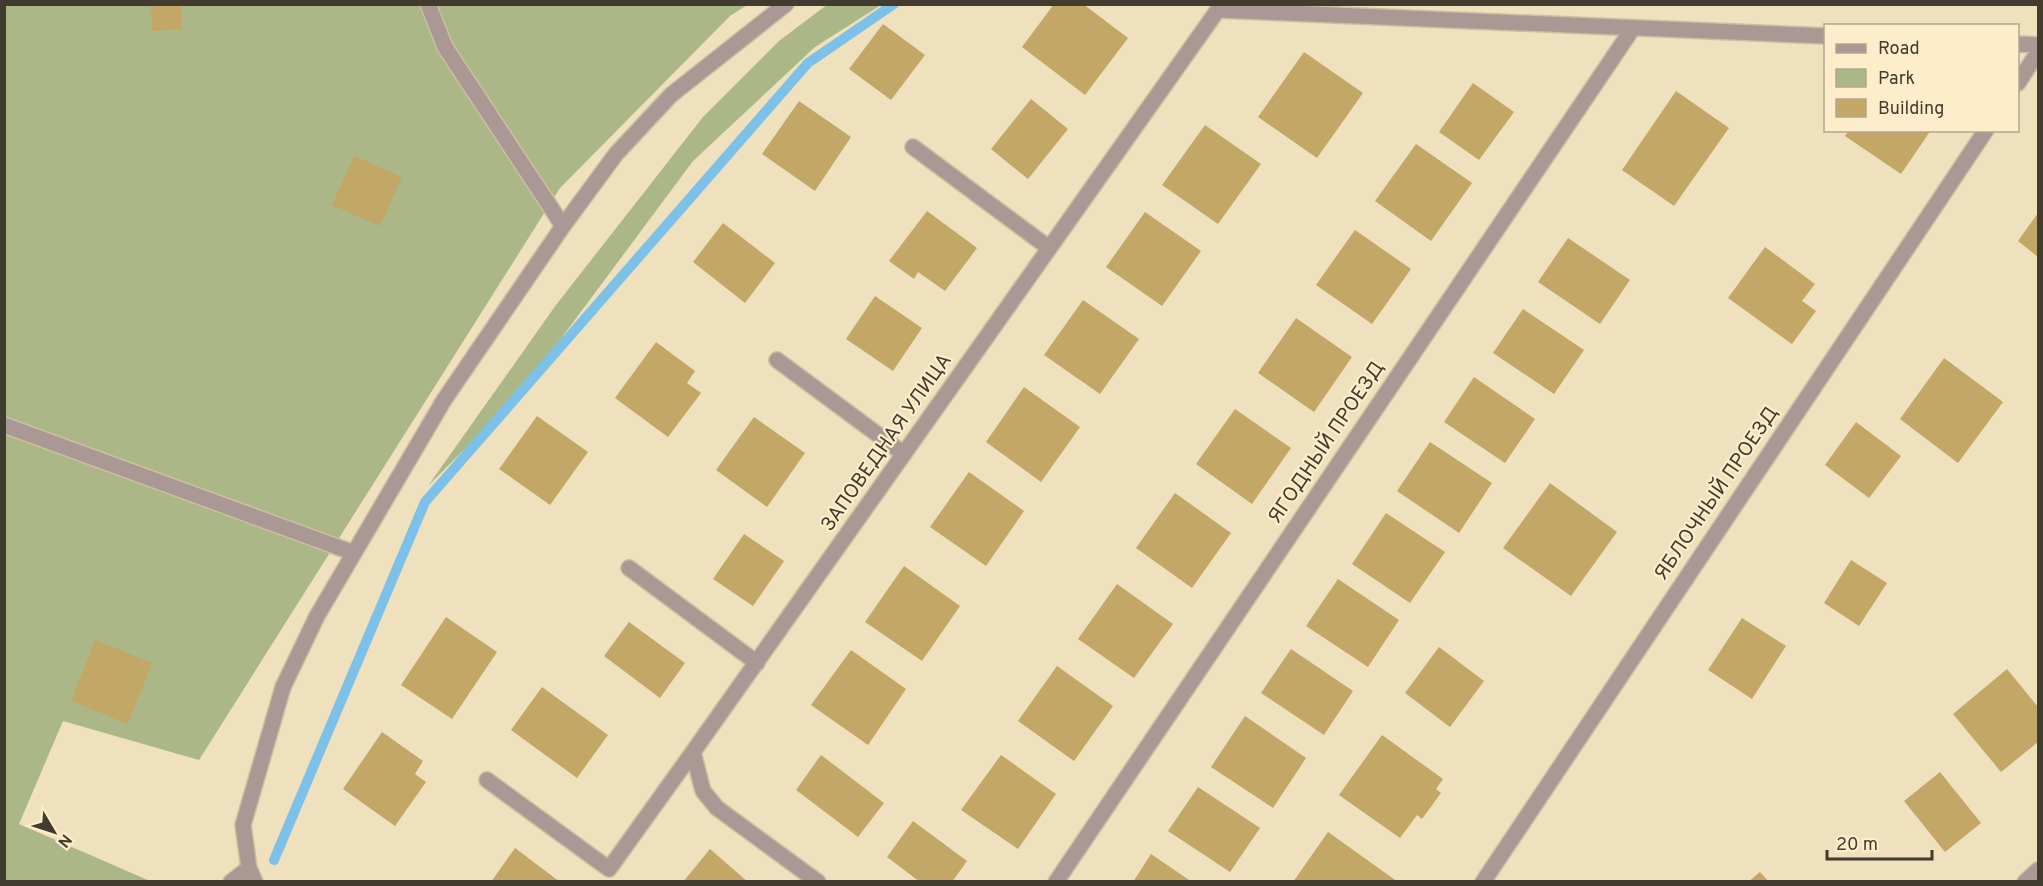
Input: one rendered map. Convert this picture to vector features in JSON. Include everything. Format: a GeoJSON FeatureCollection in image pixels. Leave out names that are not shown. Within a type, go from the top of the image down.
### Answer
{"type":"FeatureCollection","features":[{"type":"Feature","properties":{"kind":"street"},"geometry":{"type":"LineString","coordinates":[[428,4],[445,47],[563,226]]}},
{"type":"Feature","properties":{"kind":"street"},"geometry":{"type":"LineString","coordinates":[[231,882],[252,875],[243,825],[283,687],[317,616],[444,400],[563,226],[616,154],[671,95],[786,4]]}},
{"type":"Feature","properties":{"kind":"street"},"geometry":{"type":"LineString","coordinates":[[1220,7],[1824,36]]}},
{"type":"Feature","properties":{"kind":"street","name":"ЗАПОВЕДНАЯ УЛИЦА"},"geometry":{"type":"LineString","coordinates":[[487,780],[609,869],[1220,7]]}},
{"type":"Feature","properties":{"kind":"street","name":"ЯГОДНЫЙ ПРОЕЗД"},"geometry":{"type":"LineString","coordinates":[[1056,882],[1633,28]]}},
{"type":"Feature","properties":{"kind":"street"},"geometry":{"type":"LineString","coordinates":[[2019,44],[2038,45]]}},
{"type":"Feature","properties":{"kind":"street"},"geometry":{"type":"LineString","coordinates":[[2019,81],[2038,52]]}},
{"type":"Feature","properties":{"kind":"street","name":"ЯБЛОЧНЫЙ ПРОЕЗД"},"geometry":{"type":"LineString","coordinates":[[1483,882],[1985,132]]}},
{"type":"Feature","properties":{"kind":"street"},"geometry":{"type":"LineString","coordinates":[[913,147],[1049,248]]}},
{"type":"Feature","properties":{"kind":"street"},"geometry":{"type":"LineString","coordinates":[[777,360],[904,454]]}},
{"type":"Feature","properties":{"kind":"street"},"geometry":{"type":"LineString","coordinates":[[4,425],[354,553]]}},
{"type":"Feature","properties":{"kind":"street"},"geometry":{"type":"LineString","coordinates":[[629,568],[757,663]]}},
{"type":"Feature","properties":{"kind":"street"},"geometry":{"type":"LineString","coordinates":[[693,752],[703,791],[717,808],[812,880]]}},
{"type":"Feature","properties":{"kind":"street"},"geometry":{"type":"LineString","coordinates":[[2025,882],[2038,870]]}},
{"type":"Feature","properties":{"kind":"green space"},"geometry":{"type":"Polygon","coordinates":[[[828,4],[881,5],[815,47],[693,161],[522,391],[428,486],[556,305],[703,117],[779,41],[828,4]]]}},
{"type":"Feature","properties":{"kind":"green space"},"geometry":{"type":"Polygon","coordinates":[[[5,5],[747,5],[730,16],[560,188],[199,760],[63,721],[19,824],[150,881],[5,882],[5,5]]]}},
{"type":"Feature","properties":{"kind":"building"},"geometry":{"type":"Polygon","coordinates":[[[151,4],[181,4],[182,29],[152,31],[151,4]]]}},
{"type":"Feature","properties":{"kind":"building"},"geometry":{"type":"Polygon","coordinates":[[[1054,4],[1083,4],[1128,38],[1085,95],[1022,47],[1054,4]]]}},
{"type":"Feature","properties":{"kind":"building"},"geometry":{"type":"Polygon","coordinates":[[[883,24],[925,55],[891,100],[849,69],[883,24]]]}},
{"type":"Feature","properties":{"kind":"building"},"geometry":{"type":"Polygon","coordinates":[[[1304,52],[1363,93],[1317,158],[1258,117],[1304,52]]]}},
{"type":"Feature","properties":{"kind":"building"},"geometry":{"type":"Polygon","coordinates":[[[1473,83],[1514,112],[1479,160],[1439,132],[1473,83]]]}},
{"type":"Feature","properties":{"kind":"building"},"geometry":{"type":"Polygon","coordinates":[[[1676,91],[1729,128],[1674,206],[1622,170],[1676,91]]]}},
{"type":"Feature","properties":{"kind":"building"},"geometry":{"type":"Polygon","coordinates":[[[1031,99],[1068,129],[1028,179],[991,149],[1031,99]]]}},
{"type":"Feature","properties":{"kind":"building"},"geometry":{"type":"Polygon","coordinates":[[[799,101],[851,137],[815,191],[762,154],[799,101]]]}},
{"type":"Feature","properties":{"kind":"building"},"geometry":{"type":"Polygon","coordinates":[[[1205,125],[1261,164],[1218,224],[1162,185],[1205,125]]]}},
{"type":"Feature","properties":{"kind":"building"},"geometry":{"type":"Polygon","coordinates":[[[1848,132],[1930,132],[1901,174],[1845,136],[1848,132]]]}},
{"type":"Feature","properties":{"kind":"building"},"geometry":{"type":"Polygon","coordinates":[[[1416,144],[1472,183],[1431,241],[1375,201],[1416,144]]]}},
{"type":"Feature","properties":{"kind":"building"},"geometry":{"type":"Polygon","coordinates":[[[354,156],[402,177],[380,226],[332,205],[354,156]]]}},
{"type":"Feature","properties":{"kind":"building"},"geometry":{"type":"Polygon","coordinates":[[[927,211],[977,248],[945,291],[918,272],[914,279],[889,261],[927,211]]]}},
{"type":"Feature","properties":{"kind":"building"},"geometry":{"type":"Polygon","coordinates":[[[1145,212],[1201,251],[1162,306],[1106,267],[1145,212]]]}},
{"type":"Feature","properties":{"kind":"building"},"geometry":{"type":"Polygon","coordinates":[[[2038,213],[2038,257],[2018,241],[2038,213]]]}},
{"type":"Feature","properties":{"kind":"building"},"geometry":{"type":"Polygon","coordinates":[[[723,223],[775,263],[745,303],[693,262],[723,223]]]}},
{"type":"Feature","properties":{"kind":"building"},"geometry":{"type":"Polygon","coordinates":[[[1355,230],[1411,269],[1372,324],[1316,285],[1355,230]]]}},
{"type":"Feature","properties":{"kind":"building"},"geometry":{"type":"Polygon","coordinates":[[[1568,238],[1630,280],[1600,324],[1538,282],[1568,238]]]}},
{"type":"Feature","properties":{"kind":"building"},"geometry":{"type":"Polygon","coordinates":[[[1765,247],[1815,284],[1802,301],[1816,311],[1792,344],[1728,298],[1765,247]]]}},
{"type":"Feature","properties":{"kind":"building"},"geometry":{"type":"Polygon","coordinates":[[[875,296],[922,328],[893,371],[846,339],[875,296]]]}},
{"type":"Feature","properties":{"kind":"building"},"geometry":{"type":"Polygon","coordinates":[[[1083,300],[1139,339],[1100,394],[1044,355],[1083,300]]]}},
{"type":"Feature","properties":{"kind":"building"},"geometry":{"type":"Polygon","coordinates":[[[1523,309],[1584,350],[1554,394],[1493,353],[1523,309]]]}},
{"type":"Feature","properties":{"kind":"building"},"geometry":{"type":"Polygon","coordinates":[[[1296,318],[1352,357],[1314,412],[1258,373],[1296,318]]]}},
{"type":"Feature","properties":{"kind":"building"},"geometry":{"type":"Polygon","coordinates":[[[656,342],[695,371],[687,383],[701,393],[668,437],[615,398],[656,342]]]}},
{"type":"Feature","properties":{"kind":"building"},"geometry":{"type":"Polygon","coordinates":[[[1944,358],[2003,402],[1958,463],[1900,419],[1944,358]]]}},
{"type":"Feature","properties":{"kind":"building"},"geometry":{"type":"Polygon","coordinates":[[[1474,377],[1535,419],[1505,463],[1444,422],[1474,377]]]}},
{"type":"Feature","properties":{"kind":"building"},"geometry":{"type":"Polygon","coordinates":[[[1024,387],[1080,427],[1041,482],[986,442],[1024,387]]]}},
{"type":"Feature","properties":{"kind":"building"},"geometry":{"type":"Polygon","coordinates":[[[1235,409],[1291,448],[1252,504],[1196,464],[1235,409]]]}},
{"type":"Feature","properties":{"kind":"building"},"geometry":{"type":"Polygon","coordinates":[[[537,416],[588,452],[550,505],[499,469],[537,416]]]}},
{"type":"Feature","properties":{"kind":"building"},"geometry":{"type":"Polygon","coordinates":[[[754,417],[805,453],[767,507],[716,470],[754,417]]]}},
{"type":"Feature","properties":{"kind":"building"},"geometry":{"type":"Polygon","coordinates":[[[1856,422],[1901,456],[1869,498],[1825,465],[1856,422]]]}},
{"type":"Feature","properties":{"kind":"building"},"geometry":{"type":"Polygon","coordinates":[[[1430,442],[1492,483],[1459,533],[1397,491],[1430,442]]]}},
{"type":"Feature","properties":{"kind":"building"},"geometry":{"type":"Polygon","coordinates":[[[969,472],[1024,511],[986,566],[930,527],[969,472]]]}},
{"type":"Feature","properties":{"kind":"building"},"geometry":{"type":"Polygon","coordinates":[[[1550,483],[1617,532],[1571,596],[1503,548],[1550,483]]]}},
{"type":"Feature","properties":{"kind":"building"},"geometry":{"type":"Polygon","coordinates":[[[1175,493],[1231,533],[1192,588],[1136,548],[1175,493]]]}},
{"type":"Feature","properties":{"kind":"building"},"geometry":{"type":"Polygon","coordinates":[[[1386,513],[1445,552],[1410,603],[1352,564],[1386,513]]]}},
{"type":"Feature","properties":{"kind":"building"},"geometry":{"type":"Polygon","coordinates":[[[744,534],[784,561],[753,606],[713,579],[744,534]]]}},
{"type":"Feature","properties":{"kind":"building"},"geometry":{"type":"Polygon","coordinates":[[[1851,560],[1887,583],[1859,626],[1824,603],[1851,560]]]}},
{"type":"Feature","properties":{"kind":"building"},"geometry":{"type":"Polygon","coordinates":[[[904,566],[960,606],[922,661],[865,622],[904,566]]]}},
{"type":"Feature","properties":{"kind":"building"},"geometry":{"type":"Polygon","coordinates":[[[1338,579],[1399,620],[1368,667],[1306,626],[1338,579]]]}},
{"type":"Feature","properties":{"kind":"building"},"geometry":{"type":"Polygon","coordinates":[[[1117,584],[1173,624],[1134,678],[1078,639],[1117,584]]]}},
{"type":"Feature","properties":{"kind":"building"},"geometry":{"type":"Polygon","coordinates":[[[446,617],[497,652],[452,719],[401,685],[446,617]]]}},
{"type":"Feature","properties":{"kind":"building"},"geometry":{"type":"Polygon","coordinates":[[[1742,618],[1786,646],[1752,699],[1708,670],[1742,618]]]}},
{"type":"Feature","properties":{"kind":"building"},"geometry":{"type":"Polygon","coordinates":[[[629,622],[685,663],[660,698],[604,656],[629,622]]]}},
{"type":"Feature","properties":{"kind":"building"},"geometry":{"type":"Polygon","coordinates":[[[95,640],[152,663],[128,724],[71,701],[95,640]]]}},
{"type":"Feature","properties":{"kind":"building"},"geometry":{"type":"Polygon","coordinates":[[[1439,647],[1484,681],[1450,727],[1405,693],[1439,647]]]}},
{"type":"Feature","properties":{"kind":"building"},"geometry":{"type":"Polygon","coordinates":[[[1291,649],[1353,691],[1324,735],[1261,693],[1291,649]]]}},
{"type":"Feature","properties":{"kind":"building"},"geometry":{"type":"Polygon","coordinates":[[[851,650],[906,689],[868,745],[811,705],[851,650]]]}},
{"type":"Feature","properties":{"kind":"building"},"geometry":{"type":"Polygon","coordinates":[[[1057,666],[1113,706],[1074,761],[1018,721],[1057,666]]]}},
{"type":"Feature","properties":{"kind":"building"},"geometry":{"type":"Polygon","coordinates":[[[2007,669],[2038,707],[2038,742],[2001,772],[1953,714],[2007,669]]]}},
{"type":"Feature","properties":{"kind":"building"},"geometry":{"type":"Polygon","coordinates":[[[542,687],[608,735],[577,778],[511,730],[542,687]]]}},
{"type":"Feature","properties":{"kind":"building"},"geometry":{"type":"Polygon","coordinates":[[[1245,716],[1306,758],[1273,808],[1211,767],[1245,716]]]}},
{"type":"Feature","properties":{"kind":"building"},"geometry":{"type":"Polygon","coordinates":[[[382,732],[423,761],[415,774],[426,782],[395,826],[343,789],[382,732]]]}},
{"type":"Feature","properties":{"kind":"building"},"geometry":{"type":"Polygon","coordinates":[[[1382,735],[1443,779],[1436,789],[1441,793],[1422,819],[1417,815],[1400,838],[1339,795],[1382,735]]]}},
{"type":"Feature","properties":{"kind":"building"},"geometry":{"type":"Polygon","coordinates":[[[821,755],[884,803],[858,837],[796,790],[821,755]]]}},
{"type":"Feature","properties":{"kind":"building"},"geometry":{"type":"Polygon","coordinates":[[[1001,755],[1056,794],[1018,849],[961,810],[1001,755]]]}},
{"type":"Feature","properties":{"kind":"building"},"geometry":{"type":"Polygon","coordinates":[[[1940,772],[1981,823],[1945,852],[1904,801],[1940,772]]]}},
{"type":"Feature","properties":{"kind":"building"},"geometry":{"type":"Polygon","coordinates":[[[1198,787],[1260,828],[1230,872],[1168,831],[1198,787]]]}},
{"type":"Feature","properties":{"kind":"building"},"geometry":{"type":"Polygon","coordinates":[[[913,821],[967,861],[952,882],[920,882],[887,857],[913,821]]]}},
{"type":"Feature","properties":{"kind":"building"},"geometry":{"type":"Polygon","coordinates":[[[1328,832],[1398,882],[1293,882],[1328,832]]]}},
{"type":"Feature","properties":{"kind":"building"},"geometry":{"type":"Polygon","coordinates":[[[515,848],[560,882],[491,882],[515,848]]]}},
{"type":"Feature","properties":{"kind":"building"},"geometry":{"type":"Polygon","coordinates":[[[710,849],[748,882],[683,882],[710,849]]]}},
{"type":"Feature","properties":{"kind":"building"},"geometry":{"type":"Polygon","coordinates":[[[1151,854],[1192,882],[1133,882],[1151,854]]]}},
{"type":"Feature","properties":{"kind":"building"},"geometry":{"type":"Polygon","coordinates":[[[1760,872],[1769,882],[1748,882],[1760,872]]]}},
{"type":"Feature","properties":{"kind":"waterway"},"geometry":{"type":"LineString","coordinates":[[274,860],[425,502],[808,63],[894,4]]}}]}
